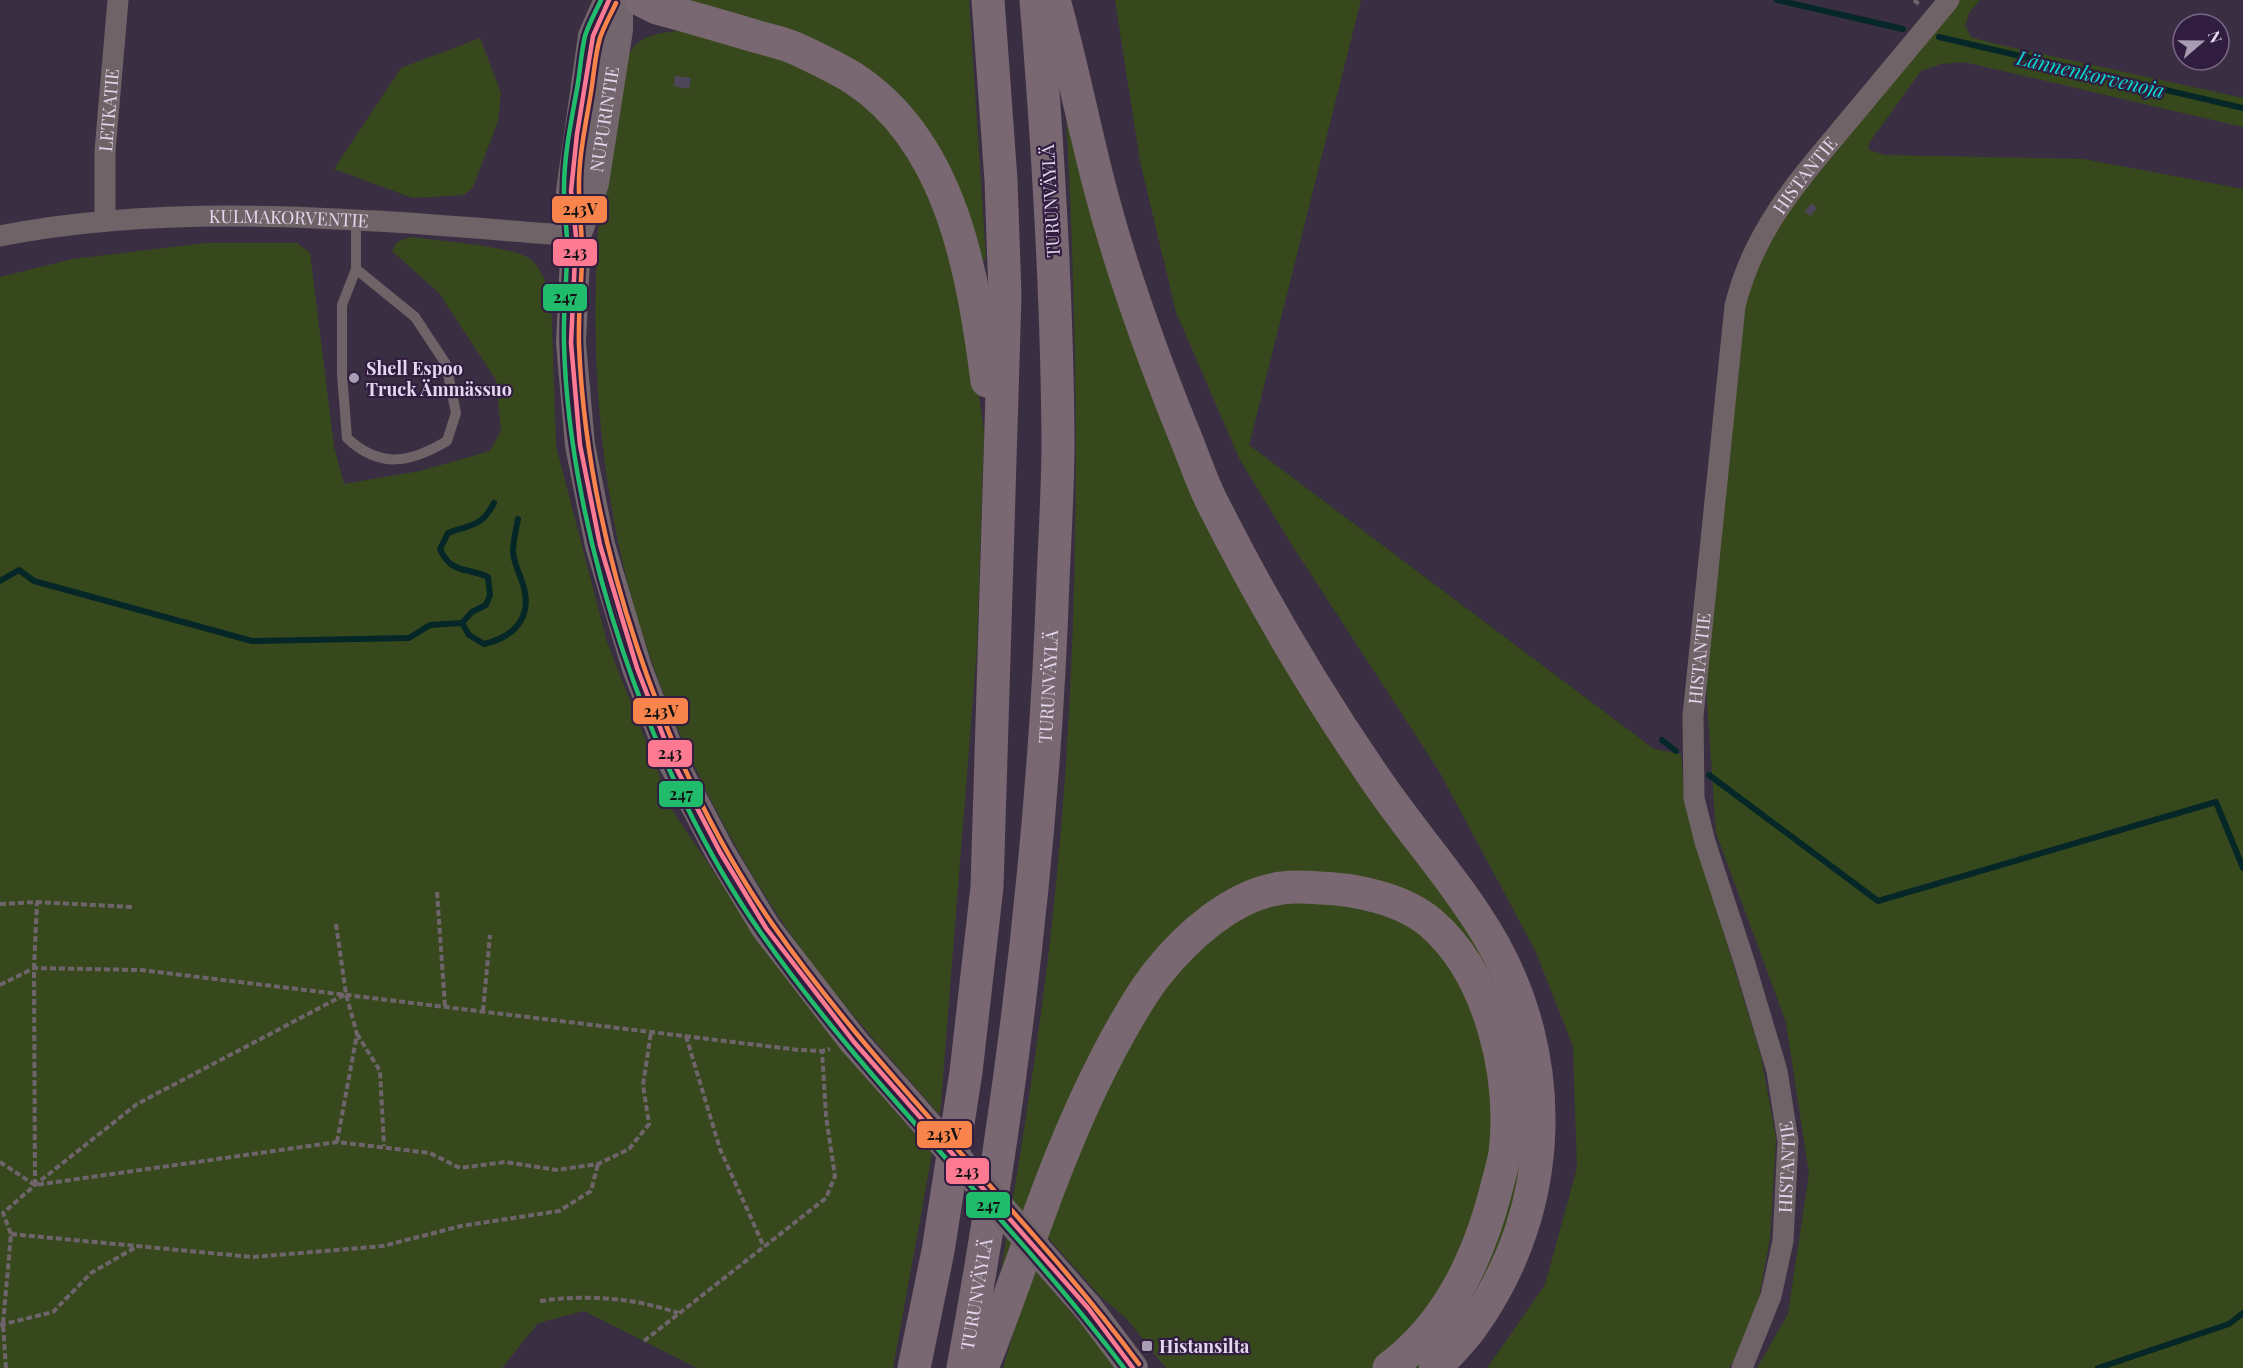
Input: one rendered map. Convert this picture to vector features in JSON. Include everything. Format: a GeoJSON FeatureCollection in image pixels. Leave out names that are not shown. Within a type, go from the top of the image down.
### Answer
{"type":"FeatureCollection","features":[{"type":"Feature","properties":{"kind":"highway"},"geometry":{"type":"LineString","coordinates":[[641,0],[657,8],[799,50],[854,79],[891,111],[920,145],[945,196],[965,251],[979,318],[989,392],[1003,437]]}},
{"type":"Feature","properties":{"kind":"highway"},"geometry":{"type":"LineString","coordinates":[[914,1368],[938,1251],[966,1072],[987,887],[1003,437],[1005,296],[1002,180],[988,0]]}},
{"type":"Feature","properties":{"kind":"highway","name":"TURUNVÄYLÄ"},"geometry":{"type":"LineString","coordinates":[[963,1368],[1012,1078],[1034,891],[1051,658],[1058,443],[1050,177],[1036,0]]}},
{"type":"Feature","properties":{"kind":"highway"},"geometry":{"type":"LineString","coordinates":[[1054,0],[1076,77],[1101,193],[1155,362],[1212,503],[1297,657],[1380,785],[1488,935],[1520,1001],[1536,1059],[1541,1110],[1536,1173],[1522,1226],[1504,1274],[1474,1324],[1435,1368]]}},
{"type":"Feature","properties":{"kind":"highway"},"geometry":{"type":"LineString","coordinates":[[982,1368],[1088,1093],[1125,1022],[1156,975],[1191,937],[1222,913],[1252,896],[1281,888],[1349,889],[1387,900],[1429,921],[1459,952],[1482,997],[1498,1041],[1505,1092],[1505,1153],[1488,1220],[1468,1271],[1445,1313],[1402,1359],[1389,1368]]}},
{"type":"Feature","properties":{"kind":"main road","name":"NUPURINTIE"},"geometry":{"type":"LineString","coordinates":[[609,0],[593,36],[583,90],[571,191],[576,236],[571,343],[580,445],[600,545],[637,668],[675,764],[720,852],[766,928],[854,1042],[1088,1308],[1133,1368]]}},
{"type":"Feature","properties":{"kind":"main road","name":"NUPURINTIE"},"geometry":{"type":"LineString","coordinates":[[576,236],[594,183],[618,30],[618,0]]}},
{"type":"Feature","properties":{"kind":"street","name":"LETKATIE"},"geometry":{"type":"LineString","coordinates":[[105,220],[105,151],[118,0]]}},
{"type":"Feature","properties":{"kind":"street","name":"HISTANTIE"},"geometry":{"type":"LineString","coordinates":[[1742,1368],[1771,1296],[1783,1241],[1788,1141],[1777,1071],[1705,842],[1694,798],[1693,716],[1735,306],[1742,276],[1754,246],[1771,218],[1824,150],[1949,0]]}},
{"type":"Feature","properties":{"kind":"street","name":"KULMAKORVENTIE"},"geometry":{"type":"LineString","coordinates":[[0,236],[105,220],[279,217],[576,236]]}},
{"type":"Feature","properties":{"kind":"lane"},"geometry":{"type":"LineString","coordinates":[[356,222],[356,269],[342,305],[342,375],[346,438],[361,451],[385,460],[405,459],[428,452],[447,441],[456,413],[446,364],[415,317],[356,269]]}},
{"type":"Feature","properties":{"kind":"path"},"geometry":{"type":"LineString","coordinates":[[437,892],[445,1006]]}},
{"type":"Feature","properties":{"kind":"path"},"geometry":{"type":"LineString","coordinates":[[34,1185],[34,968],[37,902]]}},
{"type":"Feature","properties":{"kind":"path"},"geometry":{"type":"LineString","coordinates":[[0,904],[37,902],[132,907]]}},
{"type":"Feature","properties":{"kind":"path"},"geometry":{"type":"LineString","coordinates":[[336,924],[346,994],[357,1034],[380,1071],[384,1146]]}},
{"type":"Feature","properties":{"kind":"path"},"geometry":{"type":"LineString","coordinates":[[483,1011],[490,935]]}},
{"type":"Feature","properties":{"kind":"path"},"geometry":{"type":"LineString","coordinates":[[0,985],[34,968],[141,970],[822,1051],[854,1042]]}},
{"type":"Feature","properties":{"kind":"path"},"geometry":{"type":"LineString","coordinates":[[6,1368],[1,1325],[11,1234],[3,1214],[34,1185],[137,1104],[346,994]]}},
{"type":"Feature","properties":{"kind":"path"},"geometry":{"type":"LineString","coordinates":[[0,1162],[34,1185],[336,1142],[430,1153],[460,1168],[505,1162],[557,1170],[598,1164],[629,1149],[649,1124],[643,1085],[651,1032]]}},
{"type":"Feature","properties":{"kind":"path"},"geometry":{"type":"LineString","coordinates":[[336,1142],[357,1034]]}},
{"type":"Feature","properties":{"kind":"path"},"geometry":{"type":"LineString","coordinates":[[686,1036],[720,1149],[764,1247]]}},
{"type":"Feature","properties":{"kind":"path"},"geometry":{"type":"LineString","coordinates":[[644,1341],[826,1198],[834,1176],[824,1098],[822,1051]]}},
{"type":"Feature","properties":{"kind":"path"},"geometry":{"type":"LineString","coordinates":[[11,1234],[252,1257],[382,1246],[461,1226],[559,1211],[591,1191],[598,1164]]}},
{"type":"Feature","properties":{"kind":"path"},"geometry":{"type":"LineString","coordinates":[[1,1325],[53,1312],[91,1273],[138,1246]]}},
{"type":"Feature","properties":{"kind":"path"},"geometry":{"type":"LineString","coordinates":[[540,1301],[565,1297],[646,1302],[679,1314]]}},
{"type":"Feature","properties":{"kind":"green space"},"geometry":{"type":"Polygon","coordinates":[[[660,0],[969,0],[986,259],[983,260],[918,122],[660,0]]]}},
{"type":"Feature","properties":{"kind":"green space"},"geometry":{"type":"Polygon","coordinates":[[[1115,0],[1361,0],[1249,445],[1654,749],[1681,754],[1685,805],[1761,1056],[1776,1139],[1770,1238],[1758,1303],[1738,1353],[1729,1368],[1487,1368],[1545,1285],[1577,1168],[1573,1046],[1535,950],[1439,771],[1292,545],[1240,460],[1176,312],[1140,161],[1115,0]]]}},
{"type":"Feature","properties":{"kind":"green space"},"geometry":{"type":"Polygon","coordinates":[[[1959,0],[1980,0],[1969,13],[1965,26],[1971,37],[2243,98],[2243,127],[1964,62],[1941,64],[1921,71],[1869,143],[1869,150],[1885,155],[2083,159],[2243,189],[2243,1368],[1757,1368],[1788,1314],[1809,1174],[1786,1022],[1716,833],[1706,685],[1746,293],[1779,222],[1959,0]]]}},
{"type":"Feature","properties":{"kind":"green space"},"geometry":{"type":"Polygon","coordinates":[[[676,31],[696,34],[821,69],[878,112],[936,203],[966,307],[984,432],[977,647],[940,1115],[826,982],[750,871],[722,822],[673,718],[653,665],[622,560],[607,479],[598,396],[595,313],[600,211],[619,72],[630,52],[640,41],[654,35],[676,31]]]}},
{"type":"Feature","properties":{"kind":"green space"},"geometry":{"type":"Polygon","coordinates":[[[480,38],[501,93],[498,121],[473,187],[464,195],[413,198],[334,169],[401,68],[480,38]]]}},
{"type":"Feature","properties":{"kind":"green space"},"geometry":{"type":"Polygon","coordinates":[[[1065,94],[1189,470],[1495,967],[1530,1117],[1510,1239],[1422,1368],[1403,1368],[1500,1223],[1485,973],[1339,876],[1183,933],[999,1284],[1030,1094],[1049,952],[1070,702],[1076,499],[1074,297],[1065,94]]]}},
{"type":"Feature","properties":{"kind":"green space"},"geometry":{"type":"Polygon","coordinates":[[[410,237],[503,249],[532,260],[542,274],[551,296],[556,446],[607,642],[674,813],[776,964],[932,1154],[893,1368],[697,1368],[584,1311],[538,1323],[502,1368],[0,1368],[0,277],[73,259],[206,243],[297,243],[310,253],[334,447],[344,484],[420,471],[490,451],[501,431],[496,380],[439,293],[392,251],[397,242],[410,237]]]}},
{"type":"Feature","properties":{"kind":"green space"},"geometry":{"type":"Polygon","coordinates":[[[1310,895],[1393,912],[1458,966],[1499,1090],[1478,1226],[1418,1327],[1372,1368],[1166,1368],[1126,1318],[1101,1297],[1044,1233],[1095,1101],[1149,999],[1203,940],[1244,911],[1310,895]]]}},
{"type":"Feature","properties":{"kind":"green space"},"geometry":{"type":"Polygon","coordinates":[[[1033,1268],[1106,1353],[1116,1368],[1003,1368],[1033,1268]]]}},
{"type":"Feature","properties":{"kind":"building"},"geometry":{"type":"Polygon","coordinates":[[[675,76],[691,78],[689,89],[674,86],[675,76]]]}},
{"type":"Feature","properties":{"kind":"building"},"geometry":{"type":"Polygon","coordinates":[[[1812,203],[1817,208],[1810,216],[1805,211],[1812,203]]]}},
{"type":"Feature","properties":{"kind":"waterway","name":"Lännenkorvenoja"},"geometry":{"type":"LineString","coordinates":[[1777,0],[1903,29]]}},
{"type":"Feature","properties":{"kind":"waterway","name":"Lännenkorvenoja"},"geometry":{"type":"LineString","coordinates":[[1939,37],[2243,108]]}},
{"type":"Feature","properties":{"kind":"waterway"},"geometry":{"type":"LineString","coordinates":[[462,623],[472,612],[486,605],[490,595],[488,577],[454,566],[444,557],[440,549],[448,533],[480,521],[494,503]]}},
{"type":"Feature","properties":{"kind":"waterway"},"geometry":{"type":"LineString","coordinates":[[0,581],[19,570],[34,581],[252,641],[409,638],[430,625],[462,623],[469,635],[484,644],[510,633],[521,620],[524,612],[525,593],[513,552],[518,519]]}},
{"type":"Feature","properties":{"kind":"waterway"},"geometry":{"type":"LineString","coordinates":[[1662,740],[1676,751]]}},
{"type":"Feature","properties":{"kind":"waterway"},"geometry":{"type":"LineString","coordinates":[[1709,775],[1878,901],[2216,802],[2243,868]]}},
{"type":"Feature","properties":{"kind":"waterway"},"geometry":{"type":"LineString","coordinates":[[2098,1368],[2229,1324],[2243,1313]]}},
{"type":"Feature","properties":{"kind":"transit line","name":"247"},"geometry":{"type":"LineString","coordinates":[[601,0],[585,36],[582,49],[564,177],[567,250],[564,344],[569,418],[581,495],[600,573],[623,652],[652,728],[685,802],[721,871],[761,933],[803,990],[893,1099],[1080,1312],[1124,1368]]}},
{"type":"Feature","properties":{"kind":"transit line","name":"243"},"geometry":{"type":"LineString","coordinates":[[609,0],[593,36],[577,134],[571,191],[576,236],[571,343],[580,445],[600,545],[637,668],[674,764],[720,852],[766,928],[854,1042],[1088,1308],[1133,1368]]}},
{"type":"Feature","properties":{"kind":"transit line","name":"243V"},"geometry":{"type":"LineString","coordinates":[[616,3],[598,44],[581,154],[579,191],[582,252],[579,345],[585,419],[597,495],[615,572],[637,648],[665,722],[697,794],[733,862],[773,925],[815,982],[860,1038],[1049,1253],[1139,1364]]}},
{"type":"Feature","properties":{"kind":"place","name":"Shell Espoo Truck Ämmässuo"},"geometry":{"type":"Point","coordinates":[354,378]}},
{"type":"Feature","properties":{"kind":"place","name":"Histansilta"},"geometry":{"type":"Point","coordinates":[1147,1346]}}]}
